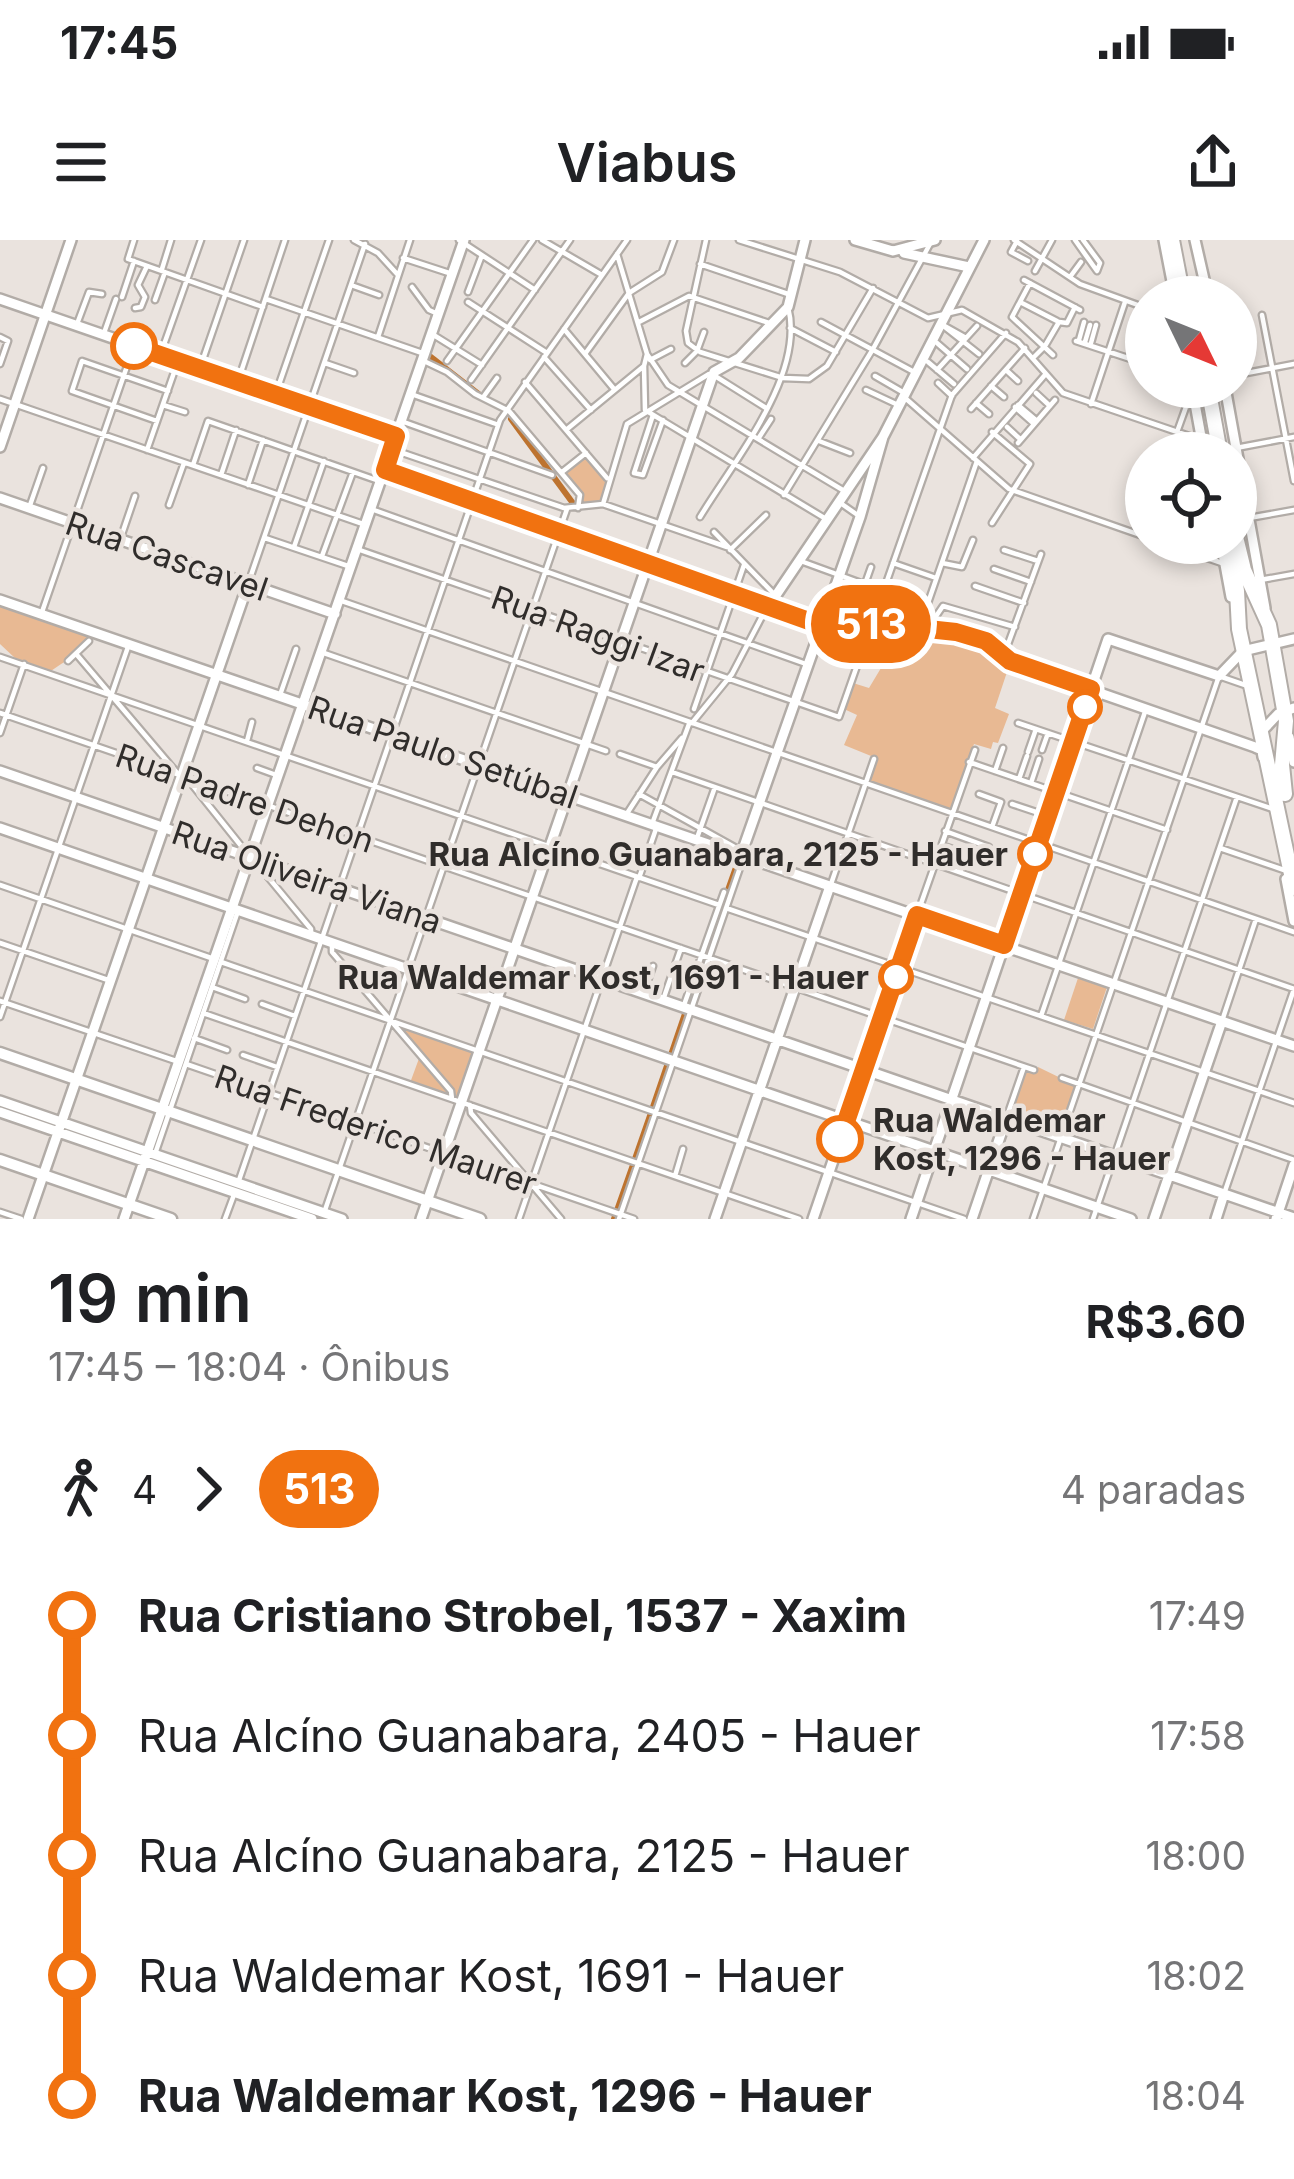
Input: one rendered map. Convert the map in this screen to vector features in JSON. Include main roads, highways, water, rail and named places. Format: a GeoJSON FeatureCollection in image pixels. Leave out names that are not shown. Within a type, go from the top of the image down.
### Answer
{"type":"FeatureCollection","features":[{"type":"Feature","properties":{"kind":"highway"},"geometry":{"type":"LineString","coordinates":[[1172,240],[1179,276]]}},
{"type":"Feature","properties":{"kind":"highway"},"geometry":{"type":"LineString","coordinates":[[1230,564],[1238,596],[1238,629],[1294,888]]}},
{"type":"Feature","properties":{"kind":"highway"},"geometry":{"type":"LineString","coordinates":[[1243,564],[1269,625],[1288,713],[1282,776],[1294,840]]}},
{"type":"Feature","properties":{"kind":"main road"},"geometry":{"type":"LineString","coordinates":[[0,446],[71,240]]}},
{"type":"Feature","properties":{"kind":"main road"},"geometry":{"type":"LineString","coordinates":[[130,1212],[462,240]]}},
{"type":"Feature","properties":{"kind":"main road"},"geometry":{"type":"LineString","coordinates":[[421,1219],[713,373],[735,362],[789,301],[805,240]]}},
{"type":"Feature","properties":{"kind":"main road"},"geometry":{"type":"LineString","coordinates":[[855,240],[969,267]]}},
{"type":"Feature","properties":{"kind":"main road"},"geometry":{"type":"LineString","coordinates":[[1195,240],[1203,276]]}},
{"type":"Feature","properties":{"kind":"main road"},"geometry":{"type":"LineString","coordinates":[[893,251],[933,241]]}},
{"type":"Feature","properties":{"kind":"main road"},"geometry":{"type":"LineString","coordinates":[[741,853],[860,517],[872,462],[982,242]]}},
{"type":"Feature","properties":{"kind":"main road"},"geometry":{"type":"LineString","coordinates":[[0,299],[396,436]]}},
{"type":"Feature","properties":{"kind":"main road"},"geometry":{"type":"LineString","coordinates":[[767,607],[842,497],[872,462]]}},
{"type":"Feature","properties":{"kind":"main road"},"geometry":{"type":"LineString","coordinates":[[382,476],[472,501],[865,641],[874,615],[956,632],[986,641],[1012,662],[1241,742],[1261,742]]}},
{"type":"Feature","properties":{"kind":"main road","name":"Rua Cascavel"},"geometry":{"type":"LineString","coordinates":[[0,498],[334,614]]}},
{"type":"Feature","properties":{"kind":"main road"},"geometry":{"type":"LineString","coordinates":[[1257,563],[1269,625]]}},
{"type":"Feature","properties":{"kind":"main road"},"geometry":{"type":"LineString","coordinates":[[1225,564],[1238,629]]}},
{"type":"Feature","properties":{"kind":"main road"},"geometry":{"type":"LineString","coordinates":[[25,1219],[248,584]]}},
{"type":"Feature","properties":{"kind":"main road","name":"Rua Paulo Setúbal"},"geometry":{"type":"LineString","coordinates":[[0,600],[655,825],[699,834],[830,886],[1294,1046]]}},
{"type":"Feature","properties":{"kind":"main road"},"geometry":{"type":"LineString","coordinates":[[910,1219],[1108,639],[1219,676],[1243,650],[1294,639]]}},
{"type":"Feature","properties":{"kind":"main road"},"geometry":{"type":"LineString","coordinates":[[1294,762],[1288,713],[1271,719],[1261,742],[1294,921]]}},
{"type":"Feature","properties":{"kind":"main road","name":"Rua Oliveira Viana"},"geometry":{"type":"LineString","coordinates":[[0,771],[248,856],[264,867],[339,888],[1277,1216],[1294,1218]]}},
{"type":"Feature","properties":{"kind":"main road"},"geometry":{"type":"LineString","coordinates":[[0,828],[1044,1189],[1095,1213],[1131,1219]]}},
{"type":"Feature","properties":{"kind":"main road"},"geometry":{"type":"LineString","coordinates":[[715,1219],[830,886]]}},
{"type":"Feature","properties":{"kind":"main road"},"geometry":{"type":"LineString","coordinates":[[813,1219],[917,915]]}},
{"type":"Feature","properties":{"kind":"main road"},"geometry":{"type":"LineString","coordinates":[[1154,1219],[1222,1021]]}},
{"type":"Feature","properties":{"kind":"main road"},"geometry":{"type":"LineString","coordinates":[[0,1053],[480,1219]]}},
{"type":"Feature","properties":{"kind":"main road"},"geometry":{"type":"LineString","coordinates":[[0,1101],[60,1127]]}},
{"type":"Feature","properties":{"kind":"main road"},"geometry":{"type":"LineString","coordinates":[[0,1112],[149,1156],[312,1219]]}},
{"type":"Feature","properties":{"kind":"main road"},"geometry":{"type":"LineString","coordinates":[[968,1219],[1006,1119]]}},
{"type":"Feature","properties":{"kind":"main road"},"geometry":{"type":"LineString","coordinates":[[0,1160],[130,1212],[171,1219]]}},
{"type":"Feature","properties":{"kind":"main road"},"geometry":{"type":"LineString","coordinates":[[1277,1216],[1294,1163]]}},
{"type":"Feature","properties":{"kind":"main road"},"geometry":{"type":"LineString","coordinates":[[236,1188],[341,1219]]}},
{"type":"Feature","properties":{"kind":"main road"},"geometry":{"type":"LineString","coordinates":[[1216,1219],[1224,1194]]}},
{"type":"Feature","properties":{"kind":"waterway"},"geometry":{"type":"LineString","coordinates":[[431,357],[480,395]]}},
{"type":"Feature","properties":{"kind":"waterway"},"geometry":{"type":"LineString","coordinates":[[511,419],[575,506]]}},
{"type":"Feature","properties":{"kind":"waterway"},"geometry":{"type":"LineString","coordinates":[[688,1006],[740,859]]}},
{"type":"Feature","properties":{"kind":"waterway"},"geometry":{"type":"LineString","coordinates":[[672,1055],[687,1011]]}},
{"type":"Feature","properties":{"kind":"waterway"},"geometry":{"type":"LineString","coordinates":[[654,1107],[669,1063]]}},
{"type":"Feature","properties":{"kind":"waterway"},"geometry":{"type":"LineString","coordinates":[[636,1159],[652,1113]]}},
{"type":"Feature","properties":{"kind":"waterway"},"geometry":{"type":"LineString","coordinates":[[615,1219],[634,1165]]}},
{"type":"Feature","properties":{"kind":"place","name":"Rua Alcíno Guanabara, 2125 - Hauer"},"geometry":{"type":"Point","coordinates":[1035,854]}},
{"type":"Feature","properties":{"kind":"place","name":"Rua Waldemar Kost, 1691 - Hauer"},"geometry":{"type":"Point","coordinates":[896,977]}},
{"type":"Feature","properties":{"kind":"place","name":"Rua Waldemar Kost, 1296 - Hauer"},"geometry":{"type":"Point","coordinates":[840,1139]}}]}
